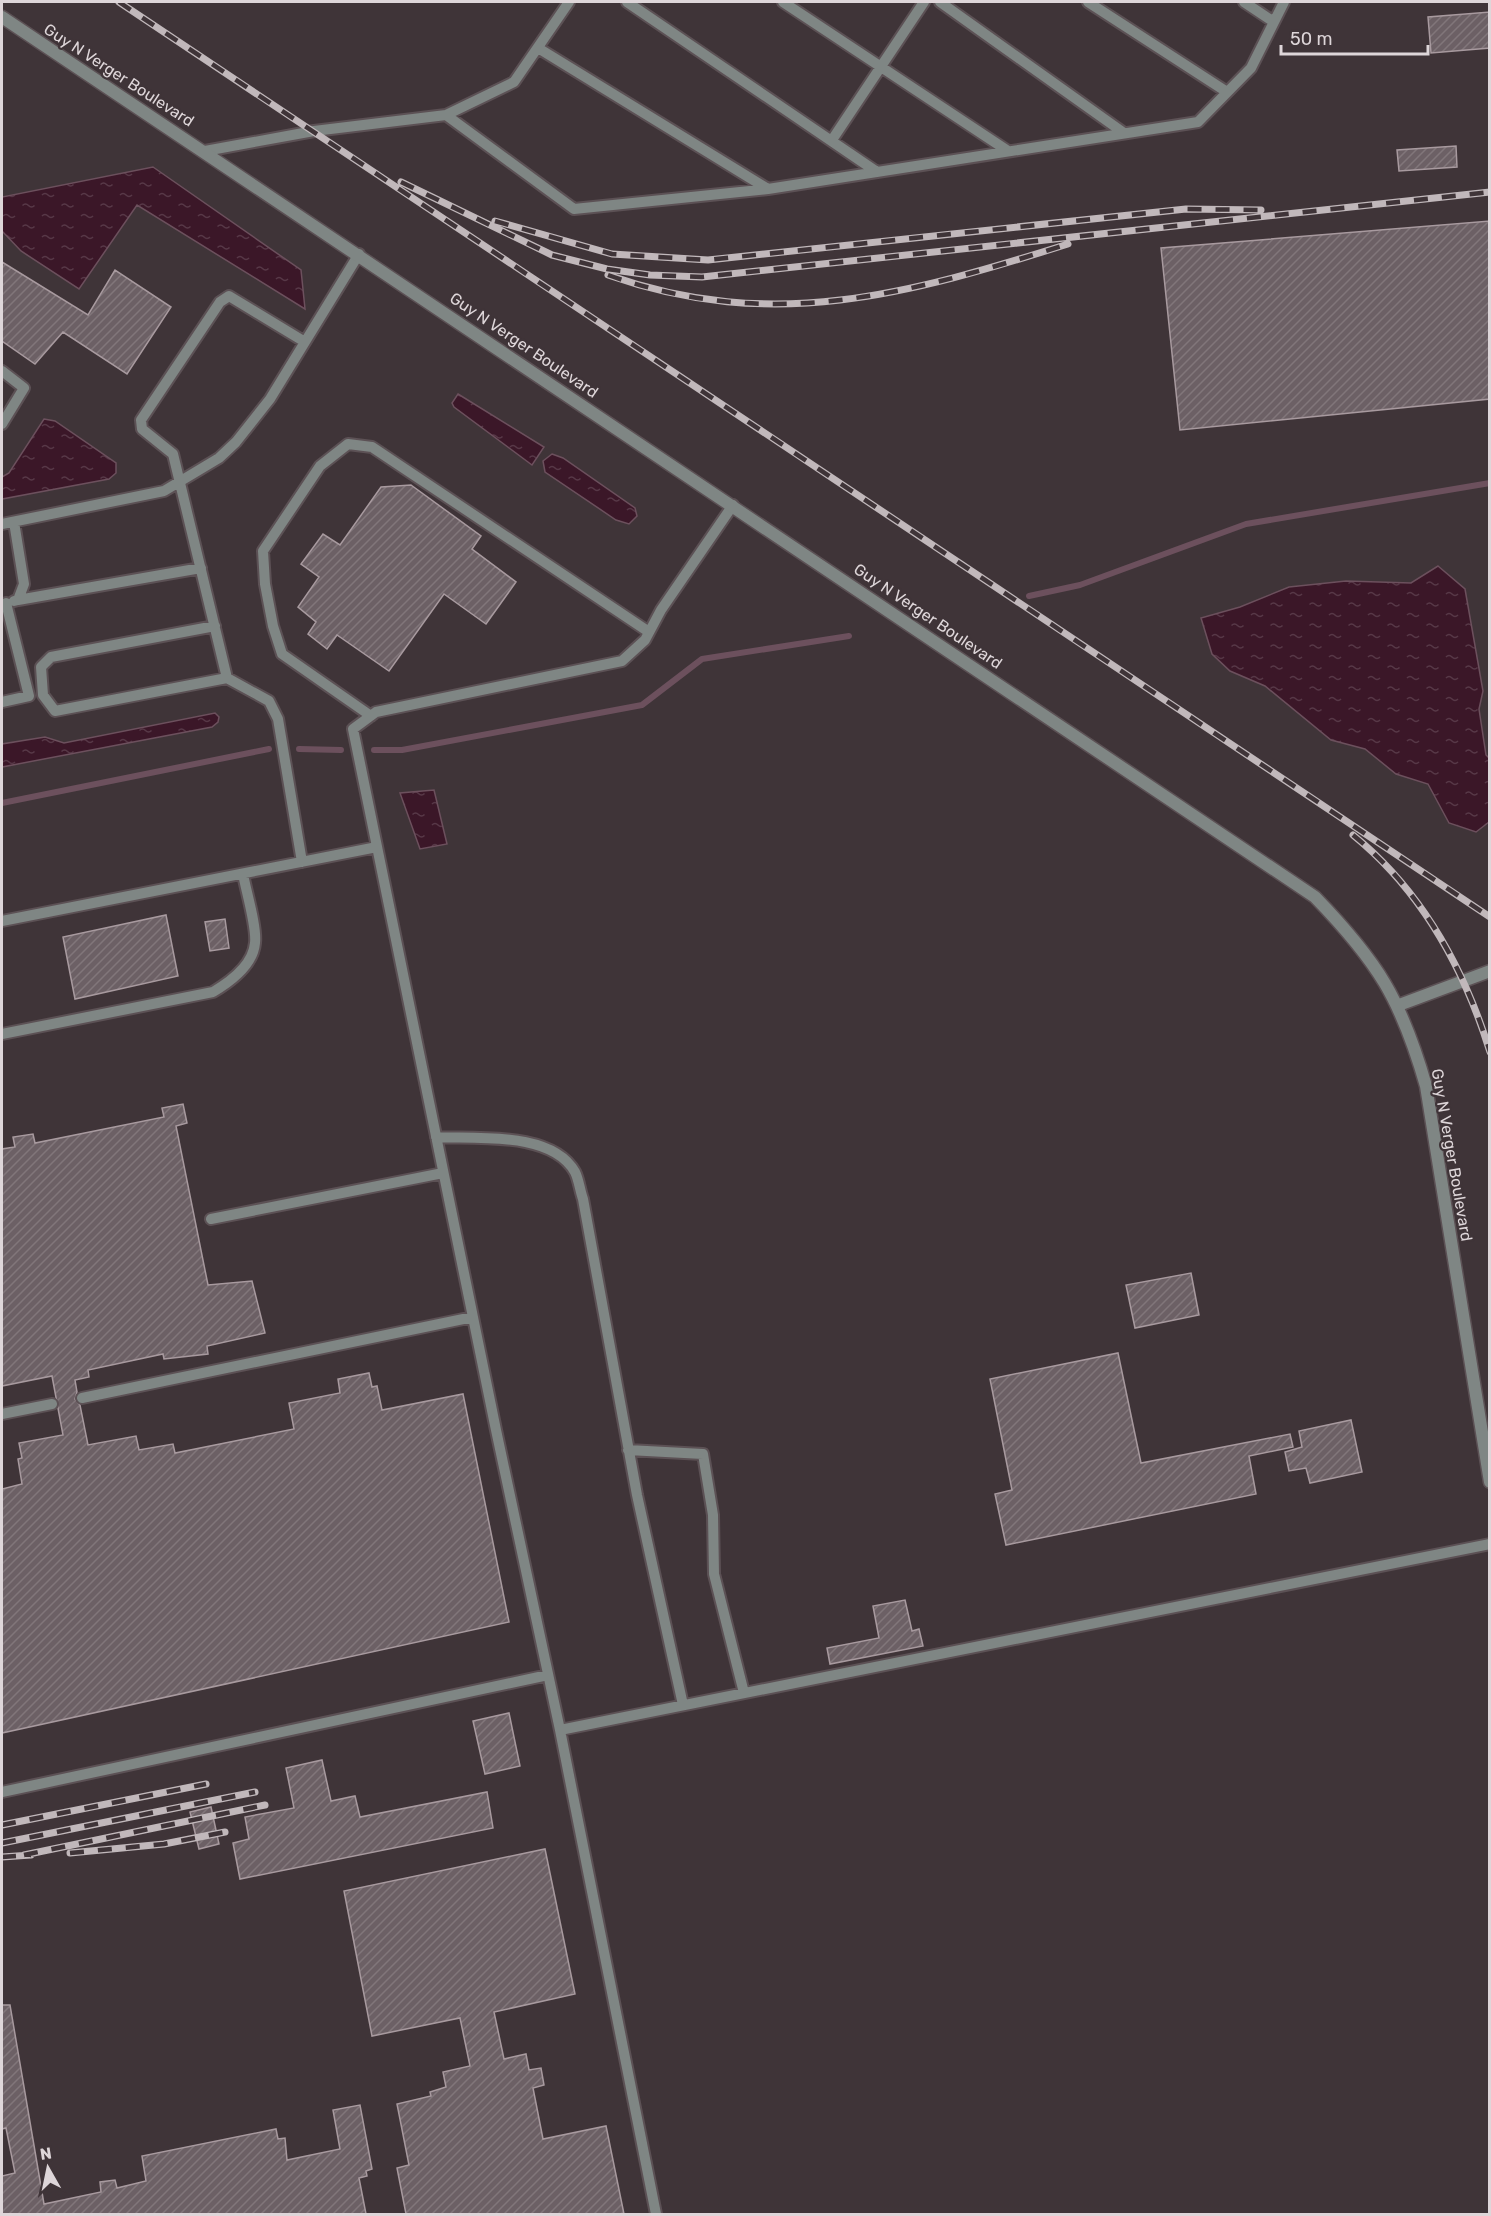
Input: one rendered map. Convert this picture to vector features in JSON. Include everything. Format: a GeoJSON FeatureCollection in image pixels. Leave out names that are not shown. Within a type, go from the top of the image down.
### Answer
{"type":"FeatureCollection","features":[{"type":"Feature","properties":{"kind":"street","name":"Guy N Verger Boulevard"},"geometry":{"type":"LineString","coordinates":[[2,17],[1315,897],[1348,931],[1375,965],[1399,1005],[1412,1039],[1426,1086],[1490,1482]]}},
{"type":"Feature","properties":{"kind":"street"},"geometry":{"type":"LineString","coordinates":[[1399,1005],[1490,971]]}},
{"type":"Feature","properties":{"kind":"lane"},"geometry":{"type":"LineString","coordinates":[[205,151],[314,130],[446,115],[514,82],[569,2]]}},
{"type":"Feature","properties":{"kind":"lane"},"geometry":{"type":"LineString","coordinates":[[627,2],[877,172]]}},
{"type":"Feature","properties":{"kind":"lane"},"geometry":{"type":"LineString","coordinates":[[783,2],[882,65],[1008,151]]}},
{"type":"Feature","properties":{"kind":"lane"},"geometry":{"type":"LineString","coordinates":[[832,140],[924,2]]}},
{"type":"Feature","properties":{"kind":"lane"},"geometry":{"type":"LineString","coordinates":[[940,2],[1124,133]]}},
{"type":"Feature","properties":{"kind":"lane"},"geometry":{"type":"LineString","coordinates":[[1088,2],[1227,92]]}},
{"type":"Feature","properties":{"kind":"lane"},"geometry":{"type":"LineString","coordinates":[[1244,2],[1274,22]]}},
{"type":"Feature","properties":{"kind":"lane"},"geometry":{"type":"LineString","coordinates":[[446,115],[574,208],[768,189],[1198,122],[1251,68],[1284,2]]}},
{"type":"Feature","properties":{"kind":"lane"},"geometry":{"type":"LineString","coordinates":[[538,48],[768,189]]}},
{"type":"Feature","properties":{"kind":"lane"},"geometry":{"type":"LineString","coordinates":[[2,524],[164,490],[219,458],[236,442],[270,399],[358,254]]}},
{"type":"Feature","properties":{"kind":"lane"},"geometry":{"type":"LineString","coordinates":[[227,678],[173,454],[142,429],[141,420],[220,302],[229,296],[305,342]]}},
{"type":"Feature","properties":{"kind":"lane"},"geometry":{"type":"LineString","coordinates":[[2,371],[24,388],[2,424]]}},
{"type":"Feature","properties":{"kind":"lane"},"geometry":{"type":"LineString","coordinates":[[371,716],[282,654],[273,626],[265,584],[263,551],[320,466],[348,444],[372,447],[649,632]]}},
{"type":"Feature","properties":{"kind":"lane"},"geometry":{"type":"LineString","coordinates":[[656,2214],[560,1730],[443,1173],[354,729],[376,712],[622,661],[645,640],[661,610],[733,505]]}},
{"type":"Feature","properties":{"kind":"lane"},"geometry":{"type":"LineString","coordinates":[[14,522],[24,584],[18,600]]}},
{"type":"Feature","properties":{"kind":"lane"},"geometry":{"type":"LineString","coordinates":[[2,702],[29,696],[4,603],[201,568]]}},
{"type":"Feature","properties":{"kind":"lane"},"geometry":{"type":"LineString","coordinates":[[215,626],[51,657],[41,667],[44,695],[55,711],[227,678],[269,701],[278,719],[302,862]]}},
{"type":"Feature","properties":{"kind":"lane"},"geometry":{"type":"LineString","coordinates":[[2,921],[377,847]]}},
{"type":"Feature","properties":{"kind":"lane"},"geometry":{"type":"LineString","coordinates":[[2,1034],[213,992],[229,983],[245,966],[255,944],[243,874]]}},
{"type":"Feature","properties":{"kind":"lane"},"geometry":{"type":"LineString","coordinates":[[436,1137],[534,1142],[560,1155],[574,1172],[583,1199],[628,1449],[683,1705]]}},
{"type":"Feature","properties":{"kind":"lane"},"geometry":{"type":"LineString","coordinates":[[212,1219],[443,1173]]}},
{"type":"Feature","properties":{"kind":"lane"},"geometry":{"type":"LineString","coordinates":[[82,1398],[473,1317]]}},
{"type":"Feature","properties":{"kind":"lane"},"geometry":{"type":"LineString","coordinates":[[2,1414],[52,1404]]}},
{"type":"Feature","properties":{"kind":"lane"},"geometry":{"type":"LineString","coordinates":[[628,1449],[703,1454],[713,1515],[714,1574],[744,1693]]}},
{"type":"Feature","properties":{"kind":"lane"},"geometry":{"type":"LineString","coordinates":[[560,1730],[1490,1545]]}},
{"type":"Feature","properties":{"kind":"lane"},"geometry":{"type":"LineString","coordinates":[[2,1792],[548,1675]]}},
{"type":"Feature","properties":{"kind":"water"},"geometry":{"type":"Polygon","coordinates":[[[153,167],[301,270],[305,309],[137,205],[79,289],[21,251],[2,231],[2,197],[153,167]]]}},
{"type":"Feature","properties":{"kind":"water"},"geometry":{"type":"Polygon","coordinates":[[[458,394],[544,447],[532,465],[454,407],[452,403],[458,394]]]}},
{"type":"Feature","properties":{"kind":"water"},"geometry":{"type":"Polygon","coordinates":[[[44,419],[55,421],[116,463],[116,473],[109,479],[2,499],[2,477],[9,473],[44,419]]]}},
{"type":"Feature","properties":{"kind":"water"},"geometry":{"type":"Polygon","coordinates":[[[552,454],[563,458],[635,508],[637,516],[629,524],[616,520],[545,472],[543,461],[552,454]]]}},
{"type":"Feature","properties":{"kind":"water"},"geometry":{"type":"Polygon","coordinates":[[[1438,566],[1465,589],[1483,691],[1479,709],[1486,755],[1489,758],[1489,822],[1476,832],[1449,823],[1428,784],[1396,774],[1365,749],[1331,740],[1265,686],[1230,671],[1212,654],[1201,618],[1240,607],[1289,587],[1346,581],[1411,583],[1438,566]]]}},
{"type":"Feature","properties":{"kind":"water"},"geometry":{"type":"Polygon","coordinates":[[[215,713],[219,717],[218,722],[212,727],[2,767],[2,744],[45,737],[64,743],[215,713]]]}},
{"type":"Feature","properties":{"kind":"water"},"geometry":{"type":"Polygon","coordinates":[[[434,790],[447,844],[420,849],[400,793],[434,790]]]}},
{"type":"Feature","properties":{"kind":"building"},"geometry":{"type":"Polygon","coordinates":[[[1490,12],[1490,48],[1431,53],[1428,17],[1490,12]]]}},
{"type":"Feature","properties":{"kind":"building"},"geometry":{"type":"Polygon","coordinates":[[[1456,146],[1457,167],[1399,171],[1397,150],[1456,146]]]}},
{"type":"Feature","properties":{"kind":"building"},"geometry":{"type":"Polygon","coordinates":[[[1490,221],[1490,399],[1180,430],[1161,248],[1490,221]]]}},
{"type":"Feature","properties":{"kind":"building"},"geometry":{"type":"Polygon","coordinates":[[[2,262],[88,315],[115,270],[171,307],[127,374],[63,332],[35,364],[2,341],[2,262]]]}},
{"type":"Feature","properties":{"kind":"building"},"geometry":{"type":"Polygon","coordinates":[[[411,485],[481,536],[472,549],[516,582],[486,624],[444,594],[389,671],[337,635],[327,649],[308,634],[316,622],[298,607],[319,577],[301,564],[323,534],[340,545],[381,487],[411,485]]]}},
{"type":"Feature","properties":{"kind":"building"},"geometry":{"type":"Polygon","coordinates":[[[166,915],[178,976],[75,999],[63,937],[166,915]]]}},
{"type":"Feature","properties":{"kind":"building"},"geometry":{"type":"Polygon","coordinates":[[[225,919],[229,948],[210,951],[205,922],[225,919]]]}},
{"type":"Feature","properties":{"kind":"building"},"geometry":{"type":"Polygon","coordinates":[[[183,1104],[187,1123],[176,1126],[208,1285],[252,1281],[265,1333],[207,1346],[208,1354],[164,1359],[163,1354],[88,1370],[89,1377],[75,1380],[77,1392],[75,1399],[80,1405],[88,1445],[136,1436],[139,1450],[173,1444],[175,1453],[294,1429],[289,1403],[340,1393],[338,1379],[369,1373],[372,1387],[377,1386],[382,1410],[463,1394],[509,1622],[2,1733],[2,1489],[22,1484],[18,1459],[22,1458],[19,1443],[63,1435],[52,1376],[2,1386],[2,1149],[15,1147],[13,1137],[33,1134],[35,1143],[164,1117],[162,1108],[183,1104]]]}},
{"type":"Feature","properties":{"kind":"building"},"geometry":{"type":"Polygon","coordinates":[[[1191,1273],[1199,1315],[1135,1328],[1126,1285],[1191,1273]]]}},
{"type":"Feature","properties":{"kind":"building"},"geometry":{"type":"Polygon","coordinates":[[[1118,1353],[1141,1463],[1290,1434],[1293,1447],[1249,1456],[1256,1494],[1006,1545],[995,1494],[1012,1490],[990,1379],[1118,1353]]]}},
{"type":"Feature","properties":{"kind":"building"},"geometry":{"type":"Polygon","coordinates":[[[1351,1420],[1362,1472],[1310,1483],[1306,1468],[1289,1471],[1285,1452],[1302,1447],[1299,1431],[1351,1420]]]}},
{"type":"Feature","properties":{"kind":"building"},"geometry":{"type":"Polygon","coordinates":[[[905,1600],[912,1631],[919,1629],[923,1646],[830,1664],[827,1648],[879,1638],[873,1606],[905,1600]]]}},
{"type":"Feature","properties":{"kind":"building"},"geometry":{"type":"Polygon","coordinates":[[[509,1713],[520,1766],[485,1774],[473,1721],[509,1713]]]}},
{"type":"Feature","properties":{"kind":"building"},"geometry":{"type":"Polygon","coordinates":[[[322,1760],[331,1801],[355,1796],[360,1817],[487,1792],[493,1828],[240,1879],[233,1843],[249,1839],[245,1817],[294,1808],[286,1768],[322,1760]]]}},
{"type":"Feature","properties":{"kind":"building"},"geometry":{"type":"Polygon","coordinates":[[[211,1807],[219,1844],[199,1849],[190,1812],[211,1807]]]}},
{"type":"Feature","properties":{"kind":"building"},"geometry":{"type":"Polygon","coordinates":[[[545,1849],[575,1994],[494,2012],[504,2059],[526,2054],[529,2070],[541,2068],[544,2085],[533,2088],[543,2139],[606,2126],[624,2214],[406,2214],[397,2168],[409,2165],[397,2104],[431,2096],[430,2092],[446,2087],[443,2072],[470,2066],[460,2018],[372,2036],[344,1891],[545,1849]]]}},
{"type":"Feature","properties":{"kind":"building"},"geometry":{"type":"Polygon","coordinates":[[[2,2005],[10,2005],[44,2204],[101,2192],[100,2182],[115,2180],[117,2188],[146,2181],[142,2156],[276,2129],[278,2139],[285,2138],[287,2160],[340,2149],[333,2110],[360,2105],[372,2169],[366,2171],[367,2176],[359,2178],[366,2214],[2,2214],[2,2176],[15,2173],[6,2128],[2,2129],[2,2005]]]}},
{"type":"Feature","properties":{"kind":"waterway"},"geometry":{"type":"LineString","coordinates":[[1029,596],[1080,585],[1246,524],[1490,483]]}},
{"type":"Feature","properties":{"kind":"waterway"},"geometry":{"type":"LineString","coordinates":[[374,750],[402,750],[642,705],[702,659],[849,636]]}},
{"type":"Feature","properties":{"kind":"waterway"},"geometry":{"type":"LineString","coordinates":[[2,803],[269,749]]}},
{"type":"Feature","properties":{"kind":"waterway"},"geometry":{"type":"LineString","coordinates":[[299,749],[341,750]]}},
{"type":"Feature","properties":{"kind":"railway"},"geometry":{"type":"LineString","coordinates":[[119,2],[1490,917]]}},
{"type":"Feature","properties":{"kind":"railway"},"geometry":{"type":"LineString","coordinates":[[401,182],[552,255],[607,269],[650,275],[702,277],[1490,192]]}},
{"type":"Feature","properties":{"kind":"railway"},"geometry":{"type":"LineString","coordinates":[[495,221],[612,254],[708,260],[1186,209],[1261,210]]}},
{"type":"Feature","properties":{"kind":"railway"},"geometry":{"type":"LineString","coordinates":[[608,275],[669,292],[727,302],[784,304],[840,300],[896,291],[952,278],[1068,244]]}},
{"type":"Feature","properties":{"kind":"railway"},"geometry":{"type":"LineString","coordinates":[[1353,835],[1400,881],[1438,933],[1467,991],[1490,1052]]}},
{"type":"Feature","properties":{"kind":"railway"},"geometry":{"type":"LineString","coordinates":[[2,1825],[206,1784]]}},
{"type":"Feature","properties":{"kind":"railway"},"geometry":{"type":"LineString","coordinates":[[2,1843],[255,1792]]}},
{"type":"Feature","properties":{"kind":"railway"},"geometry":{"type":"LineString","coordinates":[[24,1855],[265,1805]]}},
{"type":"Feature","properties":{"kind":"railway"},"geometry":{"type":"LineString","coordinates":[[70,1853],[164,1844],[225,1832]]}},
{"type":"Feature","properties":{"kind":"railway"},"geometry":{"type":"LineString","coordinates":[[2,1857],[31,1855]]}}]}
